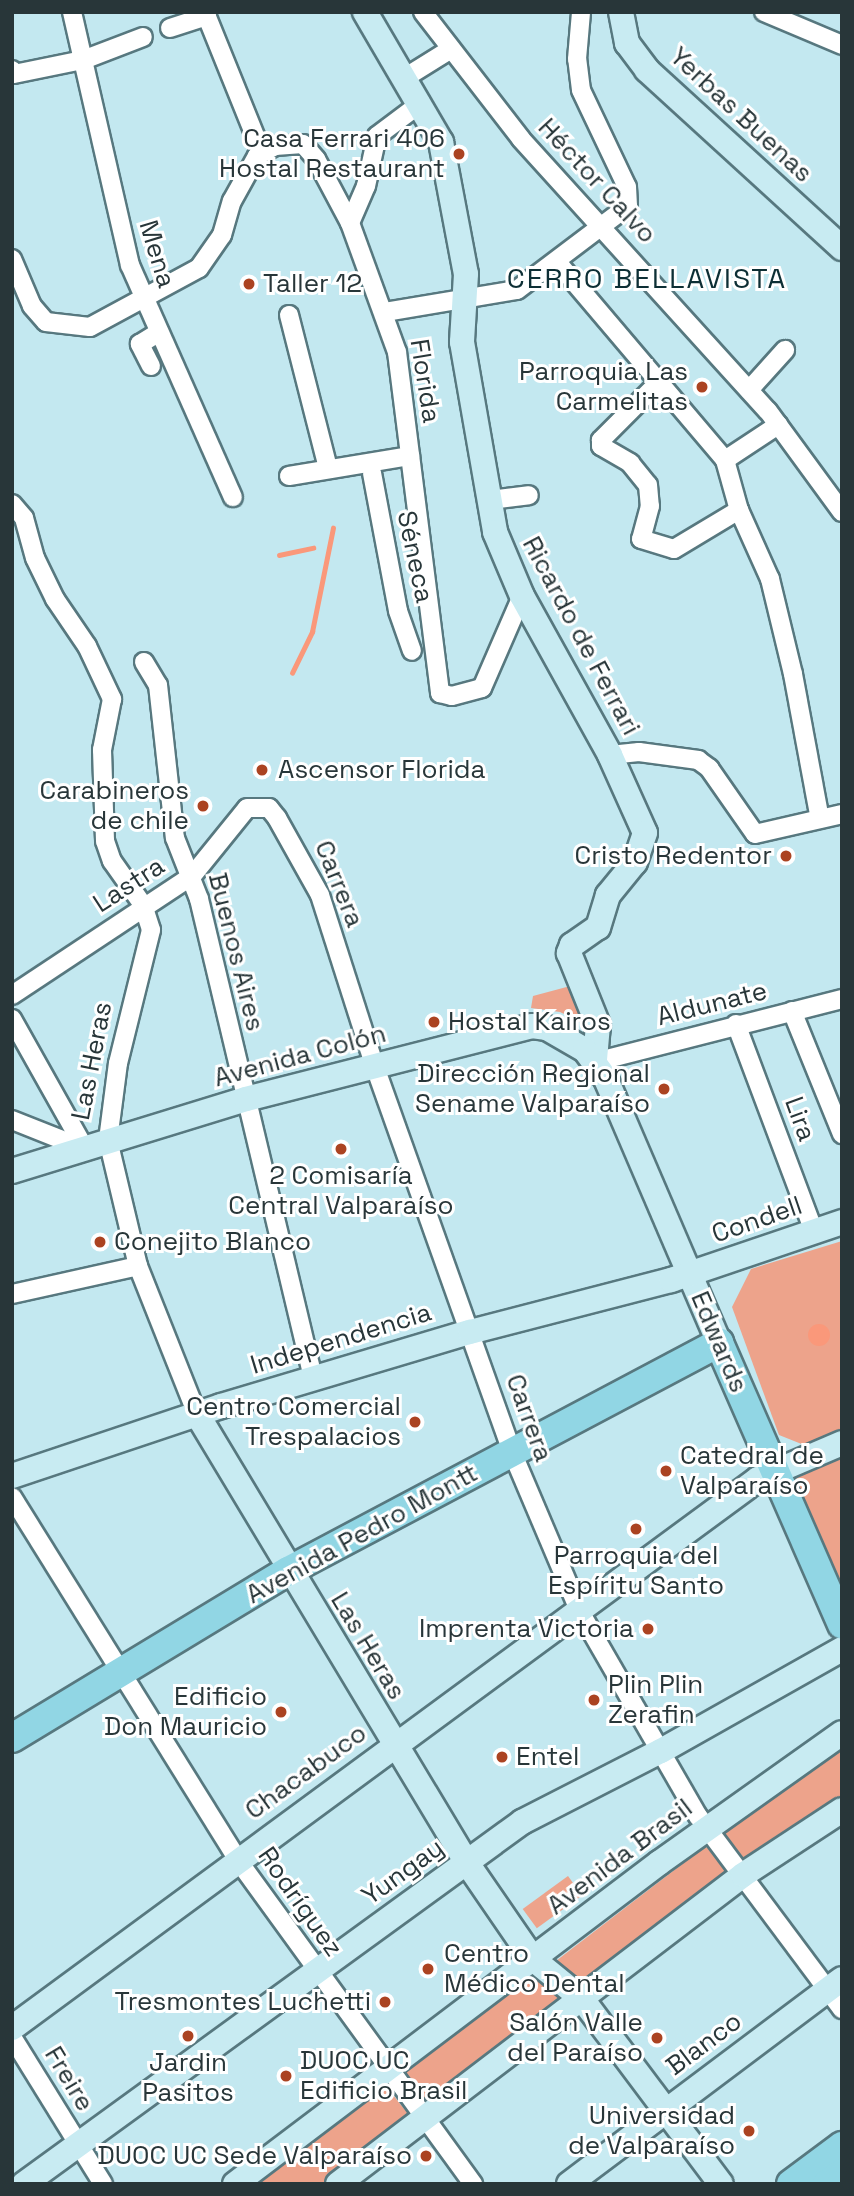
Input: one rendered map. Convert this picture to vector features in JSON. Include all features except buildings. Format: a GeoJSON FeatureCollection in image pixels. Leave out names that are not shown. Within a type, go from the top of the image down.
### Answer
{"type":"FeatureCollection","features":[{"type":"Feature","properties":{"kind":"main road","name":"Avenida Pedro Montt"},"geometry":{"type":"LineString","coordinates":[[12,1738],[120,1670],[288,1571],[719,1343]]}},
{"type":"Feature","properties":{"kind":"main road","name":"Edwards"},"geometry":{"type":"LineString","coordinates":[[719,1343],[842,1624]]}},
{"type":"Feature","properties":{"kind":"main road"},"geometry":{"type":"LineString","coordinates":[[791,2184],[842,2146]]}},
{"type":"Feature","properties":{"kind":"main road"},"geometry":{"type":"LineString","coordinates":[[827,2184],[842,2173]]}},
{"type":"Feature","properties":{"kind":"street","name":"Mena"},"geometry":{"type":"LineString","coordinates":[[72,12],[130,265],[233,496]]}},
{"type":"Feature","properties":{"kind":"street","name":"Ricardo de Ferrari"},"geometry":{"type":"LineString","coordinates":[[365,12],[406,77],[441,142],[466,274],[462,342],[495,532],[522,596],[591,736],[610,755],[645,833],[635,862],[608,895],[598,928],[569,953],[598,1025],[595,1062]]}},
{"type":"Feature","properties":{"kind":"street","name":"Héctor Calvo"},"geometry":{"type":"LineString","coordinates":[[423,12],[522,139],[606,227],[750,390],[842,512]]}},
{"type":"Feature","properties":{"kind":"street"},"geometry":{"type":"LineString","coordinates":[[385,312],[517,290],[558,263],[624,212],[629,195],[581,90],[577,59],[581,12]]}},
{"type":"Feature","properties":{"kind":"street","name":"Yerbas Buenas"},"geometry":{"type":"LineString","coordinates":[[621,12],[627,43],[636,58],[842,248]]}},
{"type":"Feature","properties":{"kind":"street"},"geometry":{"type":"LineString","coordinates":[[764,12],[842,45]]}},
{"type":"Feature","properties":{"kind":"street"},"geometry":{"type":"LineString","coordinates":[[12,259],[32,306],[46,323],[61,327],[90,327],[142,297],[184,278],[209,255],[248,168],[262,153],[206,14],[170,28]]}},
{"type":"Feature","properties":{"kind":"street"},"geometry":{"type":"LineString","coordinates":[[13,72],[83,60],[143,37]]}},
{"type":"Feature","properties":{"kind":"street"},"geometry":{"type":"LineString","coordinates":[[406,77],[451,49]]}},
{"type":"Feature","properties":{"kind":"street"},"geometry":{"type":"LineString","coordinates":[[350,223],[366,186],[377,136],[421,103]]}},
{"type":"Feature","properties":{"kind":"street","name":"Florida"},"geometry":{"type":"LineString","coordinates":[[262,153],[288,142],[303,144],[316,159],[350,223],[385,312],[397,352],[435,672],[445,696],[474,693],[487,681],[522,596]]}},
{"type":"Feature","properties":{"kind":"street"},"geometry":{"type":"LineString","coordinates":[[558,263],[725,460],[739,510],[770,579],[793,674],[820,819]]}},
{"type":"Feature","properties":{"kind":"street"},"geometry":{"type":"LineString","coordinates":[[289,315],[328,468]]}},
{"type":"Feature","properties":{"kind":"street"},"geometry":{"type":"LineString","coordinates":[[151,366],[140,344],[159,332]]}},
{"type":"Feature","properties":{"kind":"street"},"geometry":{"type":"LineString","coordinates":[[750,390],[785,350]]}},
{"type":"Feature","properties":{"kind":"street"},"geometry":{"type":"LineString","coordinates":[[658,383],[613,424],[601,446],[630,463],[648,485],[650,506],[641,539],[674,549],[739,510]]}},
{"type":"Feature","properties":{"kind":"street"},"geometry":{"type":"LineString","coordinates":[[725,460],[778,425]]}},
{"type":"Feature","properties":{"kind":"street"},"geometry":{"type":"LineString","coordinates":[[289,476],[328,468],[352,468],[410,456]]}},
{"type":"Feature","properties":{"kind":"street","name":"Séneca"},"geometry":{"type":"LineString","coordinates":[[372,473],[398,611],[412,650]]}},
{"type":"Feature","properties":{"kind":"street"},"geometry":{"type":"LineString","coordinates":[[490,500],[529,495]]}},
{"type":"Feature","properties":{"kind":"street"},"geometry":{"type":"LineString","coordinates":[[12,504],[24,518],[35,558],[55,599],[88,646],[112,699],[102,750],[105,841],[112,861],[144,905]]}},
{"type":"Feature","properties":{"kind":"street"},"geometry":{"type":"LineString","coordinates":[[404,592],[425,588]]}},
{"type":"Feature","properties":{"kind":"street","name":"Buenos Aires"},"geometry":{"type":"LineString","coordinates":[[144,662],[158,685],[175,838],[192,876],[313,1378]]}},
{"type":"Feature","properties":{"kind":"street"},"geometry":{"type":"LineString","coordinates":[[610,755],[639,751],[698,760],[709,768],[755,834],[842,814]]}},
{"type":"Feature","properties":{"kind":"street","name":"Lastra"},"geometry":{"type":"LineString","coordinates":[[12,995],[144,905],[192,876],[234,819],[247,807],[258,805]]}},
{"type":"Feature","properties":{"kind":"street","name":"Carrera"},"geometry":{"type":"LineString","coordinates":[[258,805],[269,808],[290,835],[320,895],[375,1067],[512,1452],[579,1610],[707,1829],[834,1984],[842,2009]]}},
{"type":"Feature","properties":{"kind":"street","name":"Las Heras"},"geometry":{"type":"LineString","coordinates":[[144,905],[151,930],[118,1063],[108,1140],[138,1266],[197,1414],[393,1746],[467,1863],[533,1959],[582,1999],[722,2184]]}},
{"type":"Feature","properties":{"kind":"street","name":"Aldunate"},"geometry":{"type":"LineString","coordinates":[[595,1062],[842,999]]}},
{"type":"Feature","properties":{"kind":"street"},"geometry":{"type":"LineString","coordinates":[[792,1011],[842,1134]]}},
{"type":"Feature","properties":{"kind":"street"},"geometry":{"type":"LineString","coordinates":[[12,1019],[85,1149]]}},
{"type":"Feature","properties":{"kind":"street","name":"Lira"},"geometry":{"type":"LineString","coordinates":[[736,1024],[814,1232]]}},
{"type":"Feature","properties":{"kind":"street","name":"Avenida Colón"},"geometry":{"type":"LineString","coordinates":[[12,1171],[246,1099],[532,1026],[563,1034],[595,1062]]}},
{"type":"Feature","properties":{"kind":"street","name":"Edwards"},"geometry":{"type":"LineString","coordinates":[[595,1062],[719,1343]]}},
{"type":"Feature","properties":{"kind":"street"},"geometry":{"type":"LineString","coordinates":[[12,1120],[85,1149]]}},
{"type":"Feature","properties":{"kind":"street","name":"Condell"},"geometry":{"type":"LineString","coordinates":[[690,1273],[842,1222]]}},
{"type":"Feature","properties":{"kind":"street"},"geometry":{"type":"LineString","coordinates":[[12,1294],[138,1266]]}},
{"type":"Feature","properties":{"kind":"street","name":"Independencia"},"geometry":{"type":"LineString","coordinates":[[12,1476],[313,1378],[470,1332],[690,1273]]}},
{"type":"Feature","properties":{"kind":"street","name":"Chacabuco"},"geometry":{"type":"LineString","coordinates":[[12,2028],[237,1859],[775,1471],[842,1443]]}},
{"type":"Feature","properties":{"kind":"street","name":"Rodríguez"},"geometry":{"type":"LineString","coordinates":[[12,1497],[237,1859],[386,2069],[473,2184]]}},
{"type":"Feature","properties":{"kind":"street","name":"Yungay"},"geometry":{"type":"LineString","coordinates":[[24,2184],[522,1822],[661,1751],[842,1649]]}},
{"type":"Feature","properties":{"kind":"street","name":"Avenida Brasil"},"geometry":{"type":"LineString","coordinates":[[235,2184],[707,1829],[842,1733]]}},
{"type":"Feature","properties":{"kind":"street"},"geometry":{"type":"LineString","coordinates":[[338,2184],[743,1875],[842,1810]]}},
{"type":"Feature","properties":{"kind":"street","name":"Blanco"},"geometry":{"type":"LineString","coordinates":[[569,2184],[834,1984]]}},
{"type":"Feature","properties":{"kind":"street","name":"Freire"},"geometry":{"type":"LineString","coordinates":[[12,2037],[103,2184]]}},
{"type":"Feature","properties":{"kind":"shaded area"},"geometry":{"type":"Polygon","coordinates":[[[574,985],[596,1030],[560,1012],[531,1008],[533,996],[574,985]]]}},
{"type":"Feature","properties":{"kind":"shaded area"},"geometry":{"type":"Polygon","coordinates":[[[842,1241],[842,1430],[804,1445],[779,1435],[732,1307],[751,1269],[842,1241]]]}},
{"type":"Feature","properties":{"kind":"shaded area"},"geometry":{"type":"Polygon","coordinates":[[[815,1324],[823,1324],[830,1331],[830,1339],[823,1346],[815,1346],[808,1339],[808,1331],[815,1324]]]}},
{"type":"Feature","properties":{"kind":"shaded area"},"geometry":{"type":"Polygon","coordinates":[[[842,1457],[842,1591],[796,1487],[796,1478],[842,1457]]]}},
{"type":"Feature","properties":{"kind":"shaded area"},"geometry":{"type":"Polygon","coordinates":[[[842,1746],[842,1803],[745,1865],[720,1838],[722,1831],[842,1746]]]}},
{"type":"Feature","properties":{"kind":"shaded area"},"geometry":{"type":"Polygon","coordinates":[[[709,1847],[729,1872],[586,1989],[552,1964],[703,1848],[709,1847]]]}},
{"type":"Feature","properties":{"kind":"shaded area"},"geometry":{"type":"Polygon","coordinates":[[[568,1876],[582,1895],[537,1928],[523,1909],[568,1876]]]}},
{"type":"Feature","properties":{"kind":"shaded area"},"geometry":{"type":"Polygon","coordinates":[[[535,1975],[565,2000],[424,2106],[400,2075],[402,2070],[535,1975]]]}},
{"type":"Feature","properties":{"kind":"shaded area"},"geometry":{"type":"Polygon","coordinates":[[[380,2086],[386,2086],[409,2115],[327,2184],[252,2184],[380,2086]]]}},
{"type":"Feature","properties":{"kind":"waterway"},"geometry":{"type":"LineString","coordinates":[[292,673],[312,632],[333,528]]}},
{"type":"Feature","properties":{"kind":"waterway"},"geometry":{"type":"LineString","coordinates":[[279,555],[313,548]]}},
{"type":"Feature","properties":{"kind":"place","name":"Casa Ferrari 406 Hostal Restaurant"},"geometry":{"type":"Point","coordinates":[459,154]}},
{"type":"Feature","properties":{"kind":"place","name":"Taller 12"},"geometry":{"type":"Point","coordinates":[249,284]}},
{"type":"Feature","properties":{"kind":"place","name":"Parroquia Las Carmelitas"},"geometry":{"type":"Point","coordinates":[702,387]}},
{"type":"Feature","properties":{"kind":"place","name":"Ascensor Florida"},"geometry":{"type":"Point","coordinates":[262,770]}},
{"type":"Feature","properties":{"kind":"place","name":"Carabineros de chile"},"geometry":{"type":"Point","coordinates":[203,806]}},
{"type":"Feature","properties":{"kind":"place","name":"Cristo Redentor"},"geometry":{"type":"Point","coordinates":[786,856]}},
{"type":"Feature","properties":{"kind":"place","name":"Hostal Kairos"},"geometry":{"type":"Point","coordinates":[434,1022]}},
{"type":"Feature","properties":{"kind":"place","name":"Dirección Regional Sename Valparaíso"},"geometry":{"type":"Point","coordinates":[664,1089]}},
{"type":"Feature","properties":{"kind":"place","name":"2 Comisaría Central Valparaíso"},"geometry":{"type":"Point","coordinates":[341,1149]}},
{"type":"Feature","properties":{"kind":"place","name":"Conejito Blanco"},"geometry":{"type":"Point","coordinates":[100,1242]}},
{"type":"Feature","properties":{"kind":"place","name":"Centro Comercial Trespalacios"},"geometry":{"type":"Point","coordinates":[415,1422]}},
{"type":"Feature","properties":{"kind":"place","name":"Catedral de Valparaíso"},"geometry":{"type":"Point","coordinates":[666,1471]}},
{"type":"Feature","properties":{"kind":"place","name":"Parroquia del Espíritu Santo"},"geometry":{"type":"Point","coordinates":[636,1529]}},
{"type":"Feature","properties":{"kind":"place","name":"Imprenta Victoria"},"geometry":{"type":"Point","coordinates":[648,1629]}},
{"type":"Feature","properties":{"kind":"place","name":"Plin Plin Zerafin"},"geometry":{"type":"Point","coordinates":[594,1700]}},
{"type":"Feature","properties":{"kind":"place","name":"Edificio Don Mauricio"},"geometry":{"type":"Point","coordinates":[281,1712]}},
{"type":"Feature","properties":{"kind":"place","name":"Entel"},"geometry":{"type":"Point","coordinates":[502,1757]}},
{"type":"Feature","properties":{"kind":"place","name":"Centro Médico Dental"},"geometry":{"type":"Point","coordinates":[428,1969]}},
{"type":"Feature","properties":{"kind":"place","name":"Tresmontes Luchetti"},"geometry":{"type":"Point","coordinates":[385,2002]}},
{"type":"Feature","properties":{"kind":"place","name":"Jardin Pasitos"},"geometry":{"type":"Point","coordinates":[188,2036]}},
{"type":"Feature","properties":{"kind":"place","name":"Salón Valle del Paraíso"},"geometry":{"type":"Point","coordinates":[657,2038]}},
{"type":"Feature","properties":{"kind":"place","name":"DUOC UC Edificio Brasil"},"geometry":{"type":"Point","coordinates":[286,2076]}},
{"type":"Feature","properties":{"kind":"place","name":"Universidad de Valparaíso"},"geometry":{"type":"Point","coordinates":[749,2131]}},
{"type":"Feature","properties":{"kind":"place","name":"DUOC UC Sede Valparaíso"},"geometry":{"type":"Point","coordinates":[426,2156]}},
{"type":"Feature","properties":{"kind":"district","name":"CERRO BELLAVISTA"},"geometry":{"type":"Point","coordinates":[647,278]}}]}
